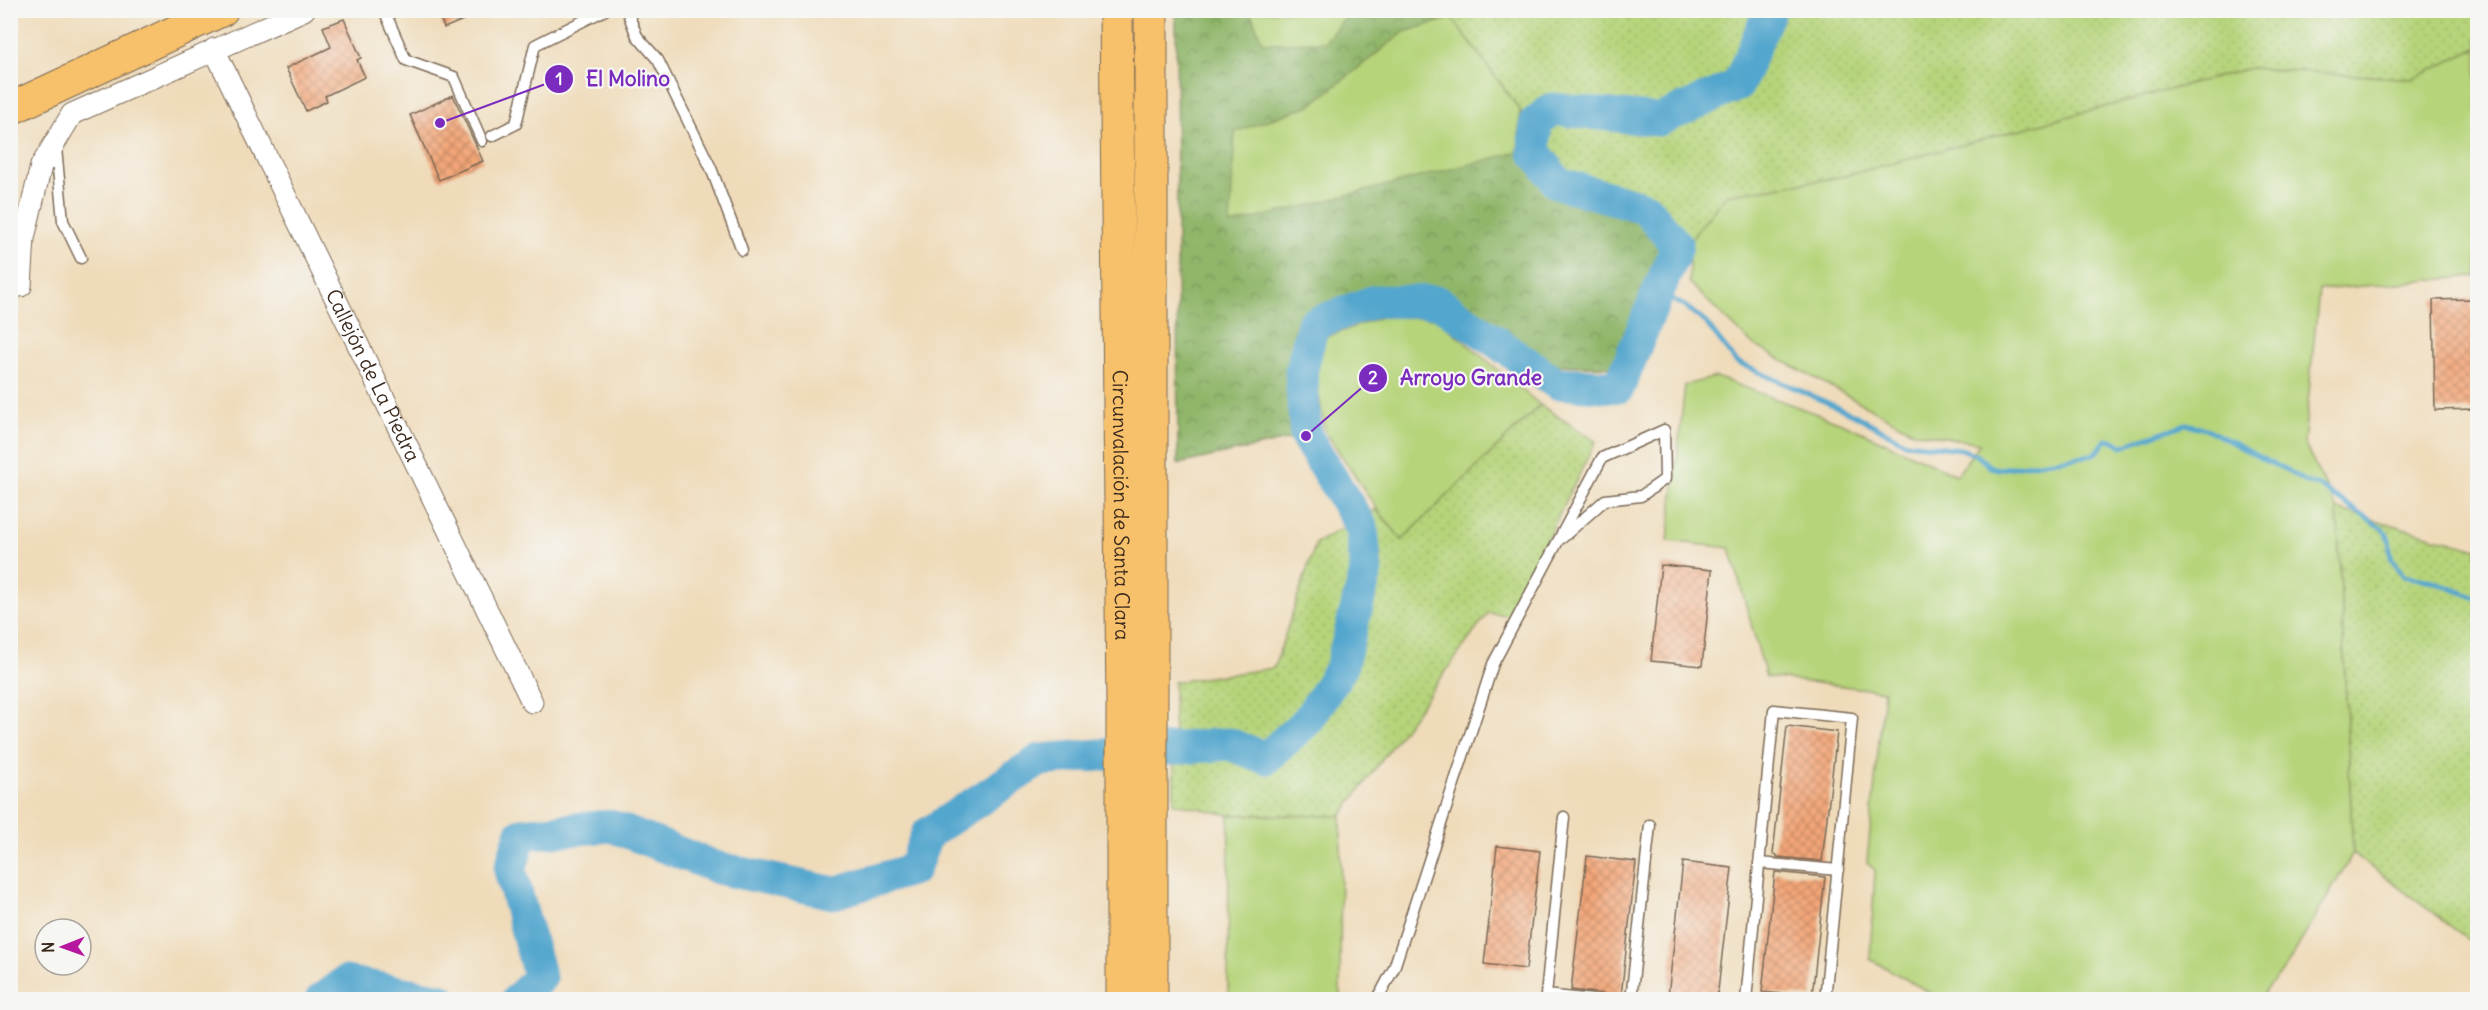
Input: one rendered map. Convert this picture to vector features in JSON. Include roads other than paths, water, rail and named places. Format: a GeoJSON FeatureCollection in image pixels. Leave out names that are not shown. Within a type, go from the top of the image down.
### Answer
{"type":"FeatureCollection","features":[{"type":"Feature","properties":{"kind":"highway","name":"Circunvalación de Santa Clara"},"geometry":{"type":"LineString","coordinates":[[1116,10],[1138,703]]}},
{"type":"Feature","properties":{"kind":"highway","name":"Circunvalación de Santa Clara"},"geometry":{"type":"LineString","coordinates":[[1151,10],[1138,703],[1138,809],[1151,999]]}},
{"type":"Feature","properties":{"kind":"highway","name":"Circunvalación de Santa Clara"},"geometry":{"type":"LineString","coordinates":[[1123,999],[1138,809]]}},
{"type":"Feature","properties":{"kind":"main road"},"geometry":{"type":"LineString","coordinates":[[10,109],[222,10]]}},
{"type":"Feature","properties":{"kind":"street"},"geometry":{"type":"LineString","coordinates":[[21,286],[24,238],[41,166],[72,114],[304,10]]}},
{"type":"Feature","properties":{"kind":"street","name":"Callejón de La Piedra"},"geometry":{"type":"LineString","coordinates":[[214,49],[532,702]]}},
{"type":"Feature","properties":{"kind":"lane"},"geometry":{"type":"LineString","coordinates":[[384,10],[406,60],[454,77],[487,138],[516,124],[535,45],[605,10]]}},
{"type":"Feature","properties":{"kind":"lane"},"geometry":{"type":"LineString","coordinates":[[630,10],[629,16],[637,36],[658,60],[711,168],[742,250]]}},
{"type":"Feature","properties":{"kind":"lane"},"geometry":{"type":"LineString","coordinates":[[56,142],[63,221],[81,258]]}},
{"type":"Feature","properties":{"kind":"lane"},"geometry":{"type":"LineString","coordinates":[[1377,999],[1394,968],[1493,664],[1562,538],[1602,458],[1664,430],[1665,479],[1641,496],[1605,500],[1562,538]]}},
{"type":"Feature","properties":{"kind":"lane"},"geometry":{"type":"LineString","coordinates":[[1746,999],[1774,710],[1852,718],[1825,999]]}},
{"type":"Feature","properties":{"kind":"lane"},"geometry":{"type":"LineString","coordinates":[[1564,817],[1546,995],[1592,999]]}},
{"type":"Feature","properties":{"kind":"lane"},"geometry":{"type":"LineString","coordinates":[[1631,999],[1650,825]]}},
{"type":"Feature","properties":{"kind":"lane"},"geometry":{"type":"LineString","coordinates":[[1759,863],[1838,870]]}},
{"type":"Feature","properties":{"kind":"waterway"},"geometry":{"type":"LineString","coordinates":[[517,1000],[540,978],[510,870],[521,834],[611,826],[718,868],[834,893],[914,869],[927,834],[1040,760],[1229,744],[1266,758],[1308,720],[1341,668],[1366,572],[1362,528],[1306,436],[1301,372],[1313,324],[1375,301],[1438,302],[1556,383],[1619,387],[1677,246],[1646,208],[1558,183],[1534,151],[1536,122],[1552,109],[1659,120],[1738,85],[1770,10]]}},
{"type":"Feature","properties":{"kind":"waterway"},"geometry":{"type":"LineString","coordinates":[[1657,293],[1685,306],[1706,323],[1736,362],[1855,415],[1906,443],[1961,449],[1977,455],[1990,467],[1999,469],[2092,455],[2106,440],[2115,441],[2122,446],[2186,424],[2209,430],[2304,481],[2319,486],[2382,528],[2389,540],[2392,560],[2403,576],[2433,581],[2478,599]]}},
{"type":"Feature","properties":{"kind":"waterway"},"geometry":{"type":"LineString","coordinates":[[321,1000],[345,982],[442,1000]]}},
{"type":"Feature","properties":{"kind":"place","name":"El Molino"},"geometry":{"type":"Point","coordinates":[440,123]}},
{"type":"Feature","properties":{"kind":"place","name":"Arroyo Grande"},"geometry":{"type":"Point","coordinates":[1306,436]}}]}
